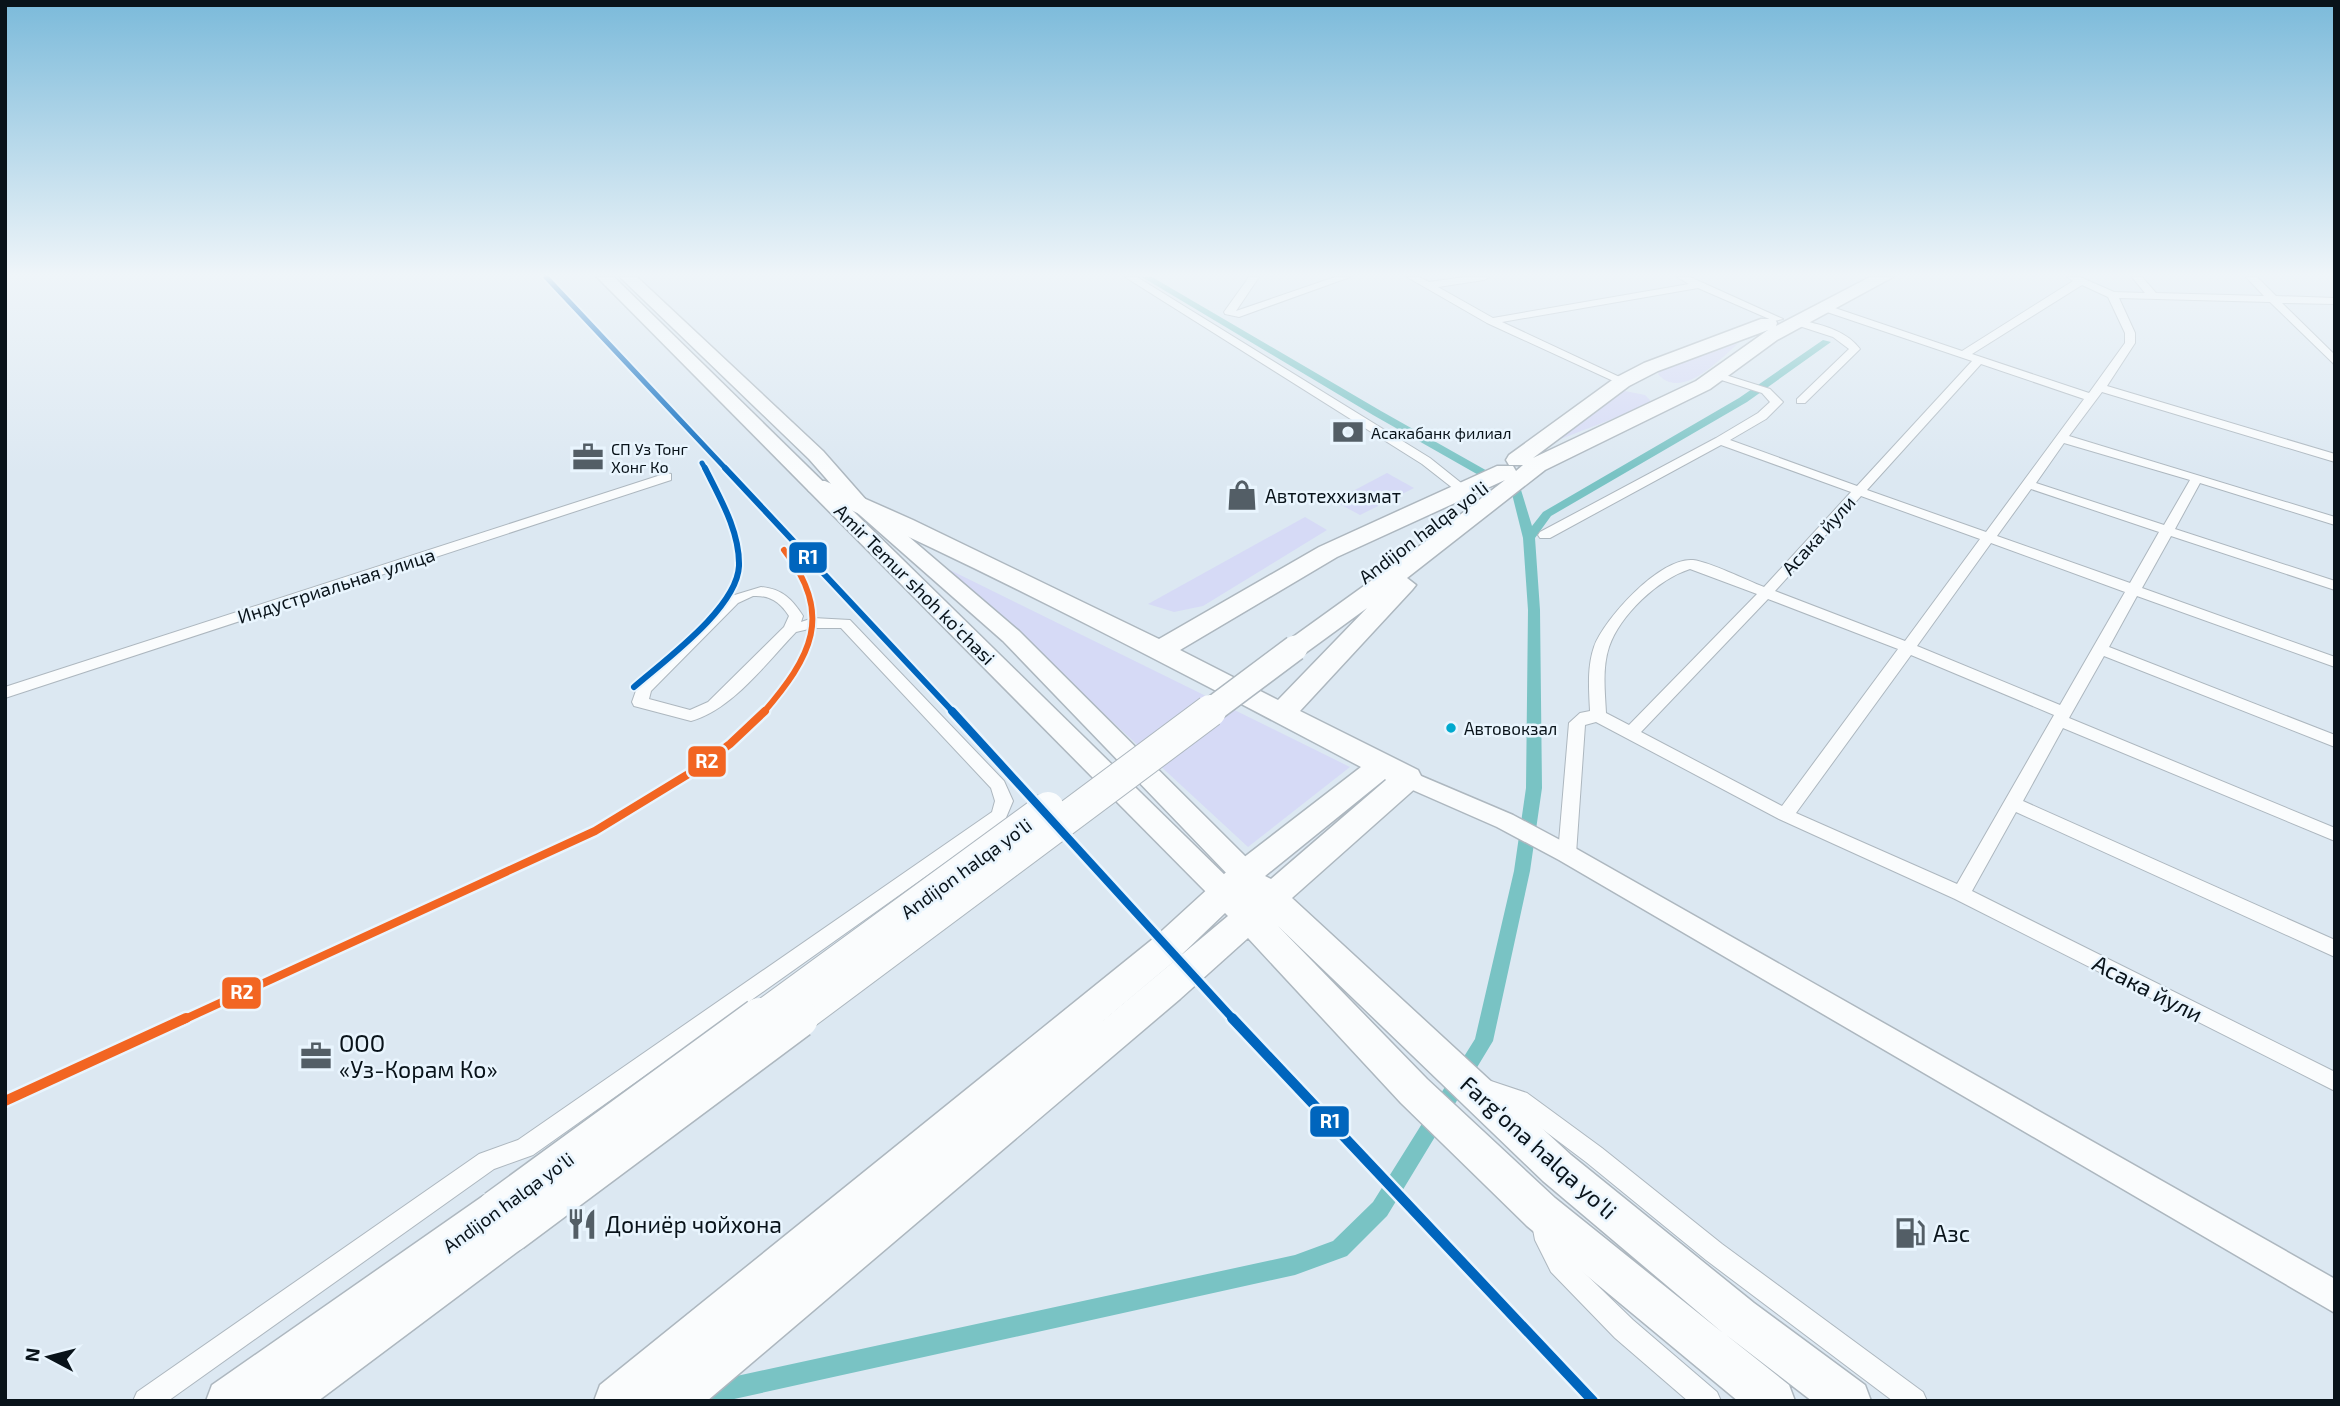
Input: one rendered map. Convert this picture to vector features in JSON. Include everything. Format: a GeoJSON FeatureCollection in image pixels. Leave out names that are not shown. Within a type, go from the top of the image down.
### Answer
{"type":"FeatureCollection","features":[{"type":"Feature","properties":{"kind":"highway","name":"Andijon halqa yo‘li"},"geometry":{"type":"LineString","coordinates":[[281,1401],[504,1221],[1288,643],[1622,382],[1651,367],[1720,343]]}},
{"type":"Feature","properties":{"kind":"highway","name":"Andijon halqa yo‘li"},"geometry":{"type":"LineString","coordinates":[[1288,643],[1434,547],[1537,465],[1696,389],[1760,343]]}},
{"type":"Feature","properties":{"kind":"highway"},"geometry":{"type":"LineString","coordinates":[[1651,367],[1656,378],[1663,383],[1696,389]]}},
{"type":"Feature","properties":{"kind":"highway"},"geometry":{"type":"LineString","coordinates":[[1622,382],[1657,390],[1662,395],[1664,405]]}},
{"type":"Feature","properties":{"kind":"highway"},"geometry":{"type":"LineString","coordinates":[[1160,650],[1328,552],[1505,471]]}},
{"type":"Feature","properties":{"kind":"highway"},"geometry":{"type":"LineString","coordinates":[[817,486],[1160,650],[1395,772]]}},
{"type":"Feature","properties":{"kind":"highway"},"geometry":{"type":"LineString","coordinates":[[1282,713],[1394,595],[1434,547]]}},
{"type":"Feature","properties":{"kind":"highway"},"geometry":{"type":"LineString","coordinates":[[665,1383],[1166,948],[1235,883],[1395,772]]}},
{"type":"Feature","properties":{"kind":"highway"},"geometry":{"type":"LineString","coordinates":[[616,1401],[665,1383],[788,1303],[1261,909],[1395,772]]}},
{"type":"Feature","properties":{"kind":"highway","name":"Farg‘ona halqa yo‘li"},"geometry":{"type":"LineString","coordinates":[[1235,883],[1261,909],[1413,1091],[1471,1145],[1544,1226],[1773,1401]]}},
{"type":"Feature","properties":{"kind":"highway","name":"Farg‘ona halqa yo‘li"},"geometry":{"type":"LineString","coordinates":[[1261,909],[1430,1049],[1557,1168],[1739,1318],[1849,1401]]}},
{"type":"Feature","properties":{"kind":"highway","name":"Andijon halqa yo‘li"},"geometry":{"type":"LineString","coordinates":[[228,1401],[504,1221]]}},
{"type":"Feature","properties":{"kind":"main road","name":"Amir Temur shoh ko'chasi"},"geometry":{"type":"LineString","coordinates":[[672,343],[817,486],[1235,883]]}},
{"type":"Feature","properties":{"kind":"main road","name":"Amir Temur shoh ko'chasi"},"geometry":{"type":"LineString","coordinates":[[697,343],[816,456],[860,505],[1011,636],[1235,883]]}},
{"type":"Feature","properties":{"kind":"main road"},"geometry":{"type":"LineString","coordinates":[[1395,772],[1505,821],[1561,850],[2335,1297]]}},
{"type":"Feature","properties":{"kind":"street"},"geometry":{"type":"LineString","coordinates":[[1240,343],[1426,461],[1464,490]]}},
{"type":"Feature","properties":{"kind":"street"},"geometry":{"type":"LineString","coordinates":[[1537,343],[1622,382]]}},
{"type":"Feature","properties":{"kind":"street"},"geometry":{"type":"LineString","coordinates":[[1801,401],[1855,349],[1851,343]]}},
{"type":"Feature","properties":{"kind":"street"},"geometry":{"type":"LineString","coordinates":[[1927,343],[1978,360],[2335,458]]}},
{"type":"Feature","properties":{"kind":"street"},"geometry":{"type":"LineString","coordinates":[[1963,355],[1982,343]]}},
{"type":"Feature","properties":{"kind":"street"},"geometry":{"type":"LineString","coordinates":[[1785,815],[2130,343]]}},
{"type":"Feature","properties":{"kind":"street"},"geometry":{"type":"LineString","coordinates":[[2317,343],[2333,358]]}},
{"type":"Feature","properties":{"kind":"street","name":"Асака йули"},"geometry":{"type":"LineString","coordinates":[[1631,733],[1765,594],[1978,360]]}},
{"type":"Feature","properties":{"kind":"street"},"geometry":{"type":"LineString","coordinates":[[1545,535],[1762,416],[1777,402],[1766,391],[1716,375]]}},
{"type":"Feature","properties":{"kind":"street"},"geometry":{"type":"LineString","coordinates":[[2061,438],[2335,521]]}},
{"type":"Feature","properties":{"kind":"street","name":"Асака йули"},"geometry":{"type":"LineString","coordinates":[[1720,440],[2335,662]]}},
{"type":"Feature","properties":{"kind":"street","name":"Индустриальная улица"},"geometry":{"type":"LineString","coordinates":[[5,693],[667,477]]}},
{"type":"Feature","properties":{"kind":"street"},"geometry":{"type":"LineString","coordinates":[[1961,894],[2197,478]]}},
{"type":"Feature","properties":{"kind":"street"},"geometry":{"type":"LineString","coordinates":[[2027,484],[2335,586]]}},
{"type":"Feature","properties":{"kind":"street"},"geometry":{"type":"LineString","coordinates":[[1561,850],[1577,723],[1586,717],[1598,716],[1596,684],[1602,644],[1634,599],[1679,566],[1691,564],[1906,647],[2335,835]]}},
{"type":"Feature","properties":{"kind":"street"},"geometry":{"type":"LineString","coordinates":[[146,1401],[486,1161],[525,1149],[999,816],[1004,801],[998,785],[845,623],[813,623],[791,629],[714,706],[691,716],[640,702],[644,689],[733,600],[749,591],[774,594],[788,601],[796,616],[791,629]]}},
{"type":"Feature","properties":{"kind":"street"},"geometry":{"type":"LineString","coordinates":[[2100,649],[2335,741]]}},
{"type":"Feature","properties":{"kind":"street","name":"Асака йули"},"geometry":{"type":"LineString","coordinates":[[1598,716],[1785,815],[1961,894],[2335,1082]]}},
{"type":"Feature","properties":{"kind":"street"},"geometry":{"type":"LineString","coordinates":[[2012,803],[2335,949]]}},
{"type":"Feature","properties":{"kind":"street"},"geometry":{"type":"LineString","coordinates":[[1466,1082],[1520,1100],[1594,1155],[1714,1252],[1914,1401]]}},
{"type":"Feature","properties":{"kind":"street"},"geometry":{"type":"LineString","coordinates":[[1544,1226],[1559,1264],[1605,1311],[1708,1401]]}},
{"type":"Feature","properties":{"kind":"shaded area"},"geometry":{"type":"Polygon","coordinates":[[[1739,343],[1711,367],[1689,380],[1678,383],[1668,381],[1658,374],[1663,368],[1739,343]]]}},
{"type":"Feature","properties":{"kind":"shaded area"},"geometry":{"type":"Polygon","coordinates":[[[1625,391],[1645,395],[1651,404],[1558,440],[1618,394],[1625,391]]]}},
{"type":"Feature","properties":{"kind":"shaded area"},"geometry":{"type":"Polygon","coordinates":[[[1387,473],[1414,488],[1360,515],[1334,501],[1387,473]]]}},
{"type":"Feature","properties":{"kind":"shaded area"},"geometry":{"type":"Polygon","coordinates":[[[1305,517],[1327,530],[1203,606],[1174,612],[1148,604],[1305,517]]]}},
{"type":"Feature","properties":{"kind":"shaded area"},"geometry":{"type":"Polygon","coordinates":[[[946,568],[1350,767],[1248,847],[946,568]]]}},
{"type":"Feature","properties":{"kind":"waterway"},"geometry":{"type":"LineString","coordinates":[[1257,343],[1517,492],[1529,538]]}},
{"type":"Feature","properties":{"kind":"waterway"},"geometry":{"type":"LineString","coordinates":[[1529,538],[1547,514],[1743,400],[1825,343]]}},
{"type":"Feature","properties":{"kind":"waterway"},"geometry":{"type":"LineString","coordinates":[[700,1395],[1295,1265],[1340,1249],[1380,1209],[1484,1041],[1522,871],[1534,788],[1534,610],[1529,538]]}},
{"type":"Feature","properties":{"kind":"transit line","name":"R1"},"geometry":{"type":"LineString","coordinates":[[607,343],[1027,791],[1166,948],[1593,1401]]}},
{"type":"Feature","properties":{"kind":"transit line","name":"R1"},"geometry":{"type":"LineString","coordinates":[[634,687],[708,620],[732,591],[737,579],[738,550],[734,535],[702,463]]}},
{"type":"Feature","properties":{"kind":"transit line","name":"R2"},"geometry":{"type":"LineString","coordinates":[[5,1101],[595,831],[695,770],[730,744],[762,715],[788,684],[806,652],[814,608],[800,572],[784,550]]}},
{"type":"Feature","properties":{"kind":"place","name":"Асакабанк филиал"},"geometry":{"type":"Point","coordinates":[1348,432]}},
{"type":"Feature","properties":{"kind":"place","name":"СП Уз Тонг Хонг Ко"},"geometry":{"type":"Point","coordinates":[588,457]}},
{"type":"Feature","properties":{"kind":"place","name":"Автотеххизмат"},"geometry":{"type":"Point","coordinates":[1242,495]}},
{"type":"Feature","properties":{"kind":"place","name":"Автовокзал"},"geometry":{"type":"Point","coordinates":[1451,728]}},
{"type":"Feature","properties":{"kind":"place","name":"ООО «Уз-Корам Ко»"},"geometry":{"type":"Point","coordinates":[316,1056]}},
{"type":"Feature","properties":{"kind":"place","name":"Дониёр чойхона"},"geometry":{"type":"Point","coordinates":[582,1224]}},
{"type":"Feature","properties":{"kind":"place","name":"Азс"},"geometry":{"type":"Point","coordinates":[1910,1233]}}]}
